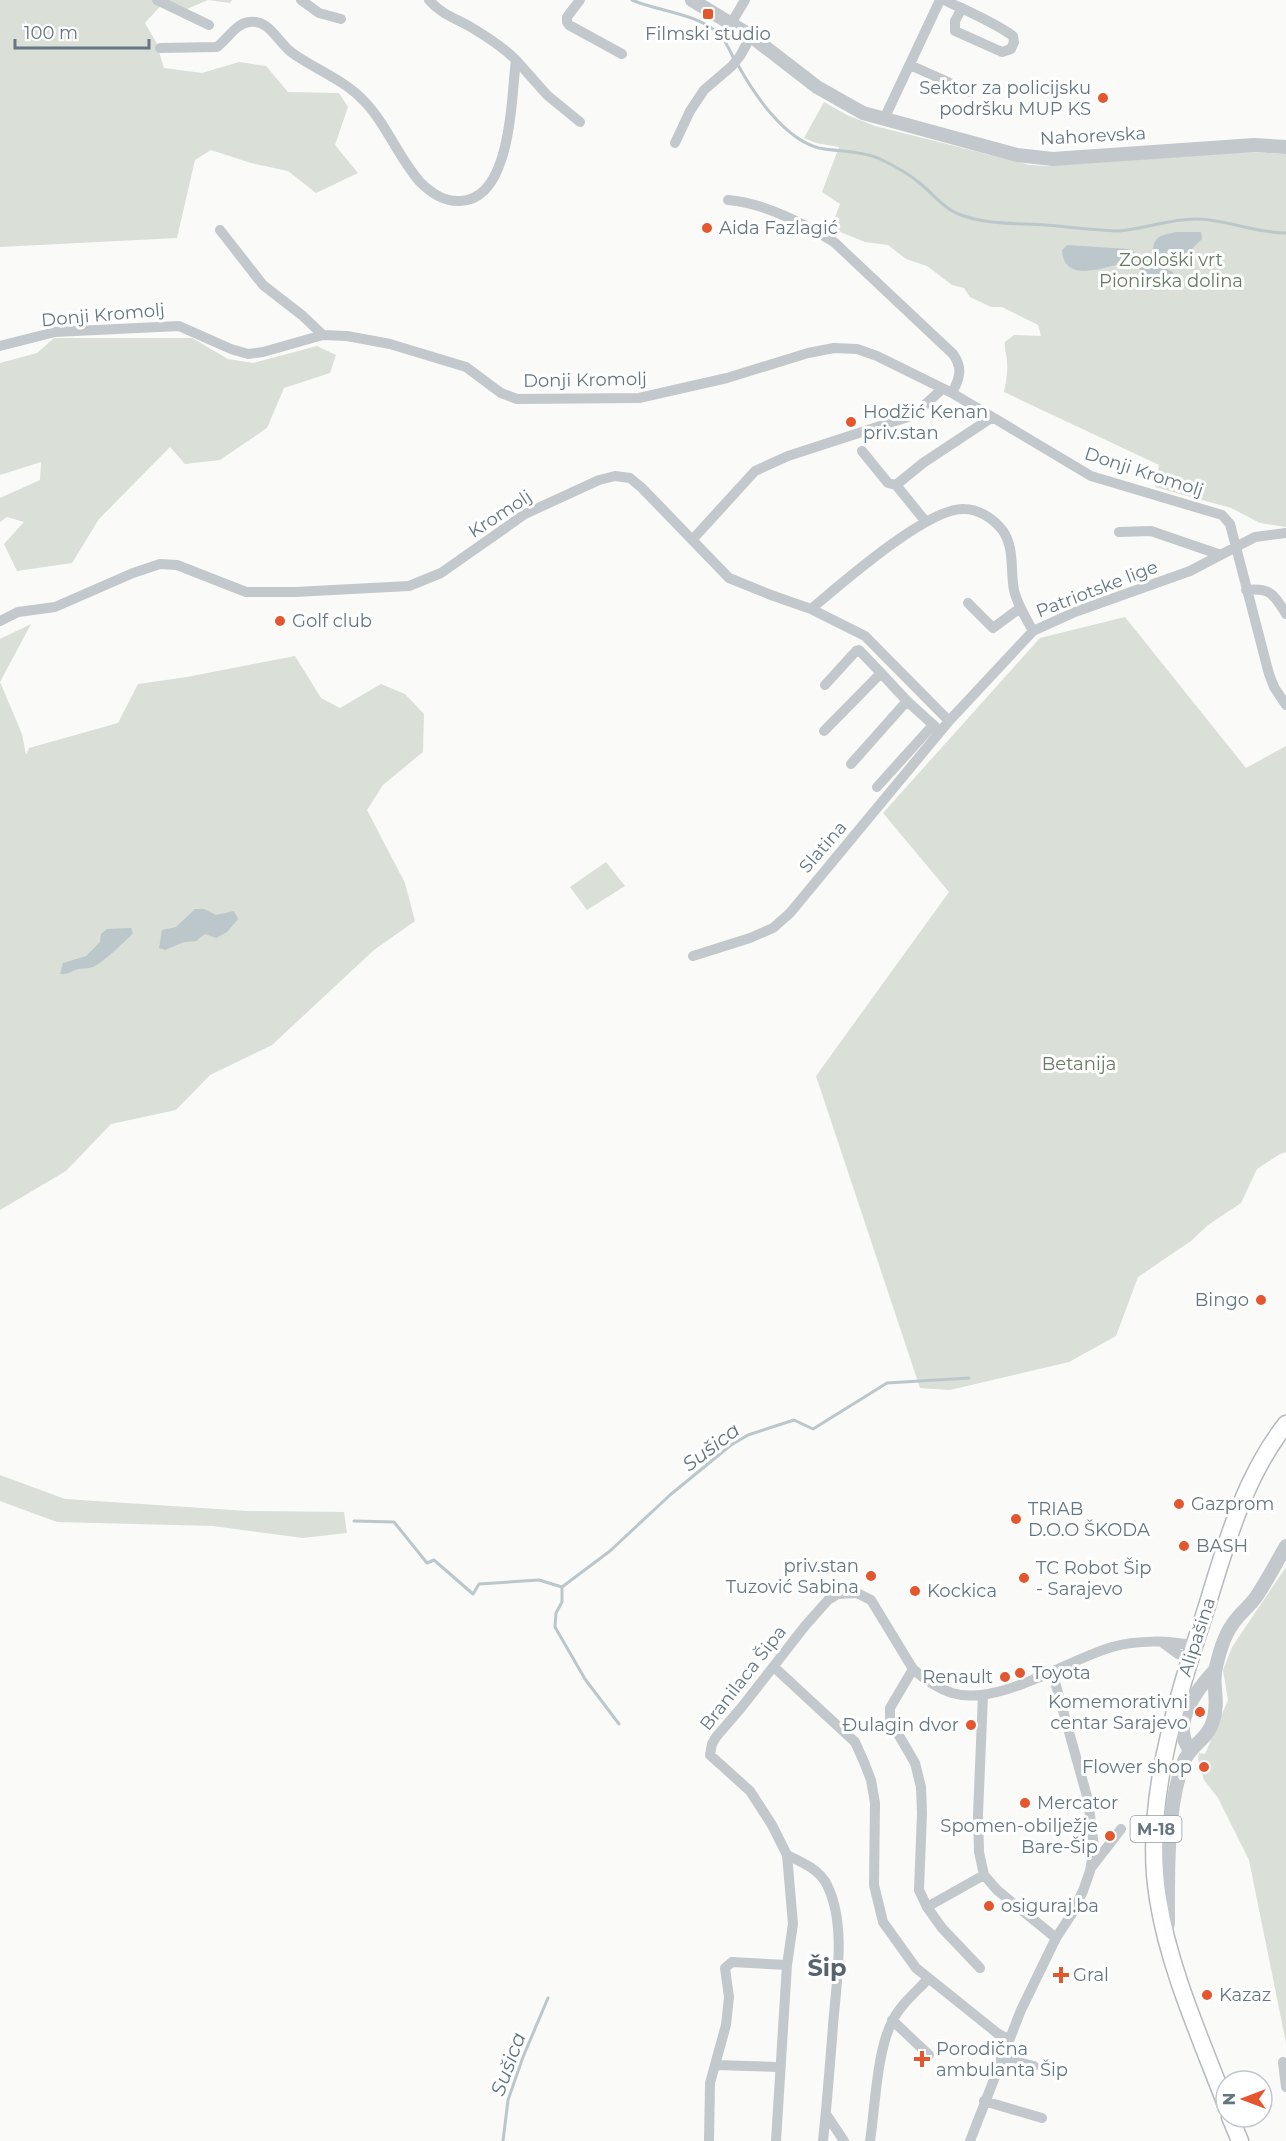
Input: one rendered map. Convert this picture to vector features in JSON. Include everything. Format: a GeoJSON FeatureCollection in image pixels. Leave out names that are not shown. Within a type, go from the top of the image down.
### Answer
{"type":"FeatureCollection","features":[{"type":"Feature","properties":{"kind":"main road","name":"Alipašina"},"geometry":{"type":"LineString","coordinates":[[1214,2074],[1168,1945],[1158,1899],[1154,1862],[1156,1823],[1170,1731],[1222,1556],[1240,1506],[1260,1464],[1286,1424]]}},
{"type":"Feature","properties":{"kind":"street"},"geometry":{"type":"LineString","coordinates":[[157,0],[208,25]]}},
{"type":"Feature","properties":{"kind":"street"},"geometry":{"type":"LineString","coordinates":[[301,0],[319,12],[340,19]]}},
{"type":"Feature","properties":{"kind":"street"},"geometry":{"type":"LineString","coordinates":[[429,0],[437,10],[470,26],[503,48],[547,95],[580,122]]}},
{"type":"Feature","properties":{"kind":"street"},"geometry":{"type":"LineString","coordinates":[[580,0],[567,17],[569,25],[622,54]]}},
{"type":"Feature","properties":{"kind":"street","name":"Nahorevska"},"geometry":{"type":"LineString","coordinates":[[692,0],[732,22],[817,87],[863,113],[1017,155],[1053,159],[1254,145],[1286,147]]}},
{"type":"Feature","properties":{"kind":"street"},"geometry":{"type":"LineString","coordinates":[[732,22],[745,0]]}},
{"type":"Feature","properties":{"kind":"street"},"geometry":{"type":"LineString","coordinates":[[884,119],[942,0],[962,8],[996,25],[1013,36],[1012,46],[1008,51],[1002,52],[955,31],[954,25],[962,8]]}},
{"type":"Feature","properties":{"kind":"street"},"geometry":{"type":"LineString","coordinates":[[160,48],[215,48],[240,25],[257,22],[266,25],[288,50],[309,65],[351,88],[366,102],[420,181],[435,195],[462,202],[475,198],[488,189],[496,175],[508,131],[516,60]]}},
{"type":"Feature","properties":{"kind":"street"},"geometry":{"type":"LineString","coordinates":[[987,45],[996,25]]}},
{"type":"Feature","properties":{"kind":"street"},"geometry":{"type":"LineString","coordinates":[[675,143],[690,111],[704,90],[732,66],[751,36]]}},
{"type":"Feature","properties":{"kind":"street"},"geometry":{"type":"LineString","coordinates":[[910,65],[970,92]]}},
{"type":"Feature","properties":{"kind":"street"},"geometry":{"type":"LineString","coordinates":[[693,539],[755,471],[788,456],[914,415],[958,381],[960,370],[953,354],[834,243],[818,232],[763,208],[728,200]]}},
{"type":"Feature","properties":{"kind":"street"},"geometry":{"type":"LineString","coordinates":[[220,230],[263,285],[323,335]]}},
{"type":"Feature","properties":{"kind":"street","name":"Donji Kromolj"},"geometry":{"type":"LineString","coordinates":[[0,346],[55,332],[179,326],[248,354],[323,335],[347,336],[390,344],[466,367],[501,393],[517,399],[639,398],[716,381],[808,353],[834,348],[857,349],[877,356],[947,391],[1091,476],[1222,515],[1230,524],[1235,547]]}},
{"type":"Feature","properties":{"kind":"street"},"geometry":{"type":"LineString","coordinates":[[896,485],[922,463],[991,418]]}},
{"type":"Feature","properties":{"kind":"street"},"geometry":{"type":"LineString","coordinates":[[862,451],[888,483],[896,485],[926,522]]}},
{"type":"Feature","properties":{"kind":"street","name":"Kromolj"},"geometry":{"type":"LineString","coordinates":[[0,621],[18,612],[55,608],[133,573],[160,564],[177,565],[246,592],[285,593],[409,586],[441,573],[525,514],[592,483],[615,476],[630,478],[642,488],[729,578],[811,609],[865,636],[949,721]]}},
{"type":"Feature","properties":{"kind":"street"},"geometry":{"type":"LineString","coordinates":[[811,609],[874,557],[926,522],[941,513],[964,509],[988,517],[1004,532],[1009,547],[1014,591],[1033,632]]}},
{"type":"Feature","properties":{"kind":"street"},"geometry":{"type":"LineString","coordinates":[[1119,532],[1151,531],[1221,555]]}},
{"type":"Feature","properties":{"kind":"street","name":"Patriotske lige"},"geometry":{"type":"LineString","coordinates":[[949,721],[1033,632],[1075,612],[1190,570],[1255,537],[1286,533]]}},
{"type":"Feature","properties":{"kind":"street"},"geometry":{"type":"LineString","coordinates":[[1235,547],[1269,674],[1274,687],[1286,705]]}},
{"type":"Feature","properties":{"kind":"street"},"geometry":{"type":"LineString","coordinates":[[1246,590],[1268,591],[1286,614]]}},
{"type":"Feature","properties":{"kind":"street"},"geometry":{"type":"LineString","coordinates":[[968,603],[993,628],[1020,608]]}},
{"type":"Feature","properties":{"kind":"street"},"geometry":{"type":"LineString","coordinates":[[825,685],[859,650],[907,701],[937,728],[877,787]]}},
{"type":"Feature","properties":{"kind":"street"},"geometry":{"type":"LineString","coordinates":[[825,731],[881,673]]}},
{"type":"Feature","properties":{"kind":"street"},"geometry":{"type":"LineString","coordinates":[[851,764],[907,701]]}},
{"type":"Feature","properties":{"kind":"street","name":"Slatina"},"geometry":{"type":"LineString","coordinates":[[693,956],[765,932],[790,913],[937,728],[949,721]]}},
{"type":"Feature","properties":{"kind":"street"},"geometry":{"type":"LineString","coordinates":[[1190,1750],[1183,1734],[1187,1714],[1198,1690],[1215,1670],[1231,1626],[1255,1599],[1286,1546]]}},
{"type":"Feature","properties":{"kind":"street","name":"Branilaca Šipa"},"geometry":{"type":"LineString","coordinates":[[776,2141],[787,1965],[793,1924],[787,1855],[750,1791],[710,1755],[716,1737],[805,1626],[828,1600],[838,1594],[857,1593],[871,1600],[913,1669],[937,1687],[968,1696],[983,1695],[1018,1685],[1114,1647],[1172,1641],[1192,1652]]}},
{"type":"Feature","properties":{"kind":"street"},"geometry":{"type":"LineString","coordinates":[[774,1667],[855,1742],[871,1780],[875,1803],[874,1885],[883,1922],[915,1968],[1008,2040]]}},
{"type":"Feature","properties":{"kind":"street"},"geometry":{"type":"LineString","coordinates":[[913,1669],[891,1708],[890,1720],[915,1763],[921,1787],[919,1890],[927,1907],[942,1928],[980,1968]]}},
{"type":"Feature","properties":{"kind":"street"},"geometry":{"type":"LineString","coordinates":[[1168,1945],[1168,1852],[1172,1821],[1181,1770],[1190,1750],[1204,1738],[1214,1718],[1217,1707],[1215,1670]]}},
{"type":"Feature","properties":{"kind":"street"},"geometry":{"type":"LineString","coordinates":[[970,2141],[1008,2040],[1056,1938],[1073,1912],[1090,1871],[1094,1847],[1088,1800],[1052,1671]]}},
{"type":"Feature","properties":{"kind":"street"},"geometry":{"type":"LineString","coordinates":[[983,1695],[978,1814],[979,1852],[984,1875],[997,1890],[1056,1938]]}},
{"type":"Feature","properties":{"kind":"street"},"geometry":{"type":"LineString","coordinates":[[1090,1871],[1121,1829]]}},
{"type":"Feature","properties":{"kind":"street"},"geometry":{"type":"LineString","coordinates":[[787,1855],[807,1864],[826,1882],[836,1905],[837,1977],[823,2141]]}},
{"type":"Feature","properties":{"kind":"street"},"geometry":{"type":"LineString","coordinates":[[927,1907],[984,1875]]}},
{"type":"Feature","properties":{"kind":"street"},"geometry":{"type":"LineString","coordinates":[[709,2141],[710,2084],[726,2025],[729,1997],[725,1968],[732,1962],[787,1965]]}},
{"type":"Feature","properties":{"kind":"street"},"geometry":{"type":"LineString","coordinates":[[870,2141],[885,2040],[892,2020],[928,1979]]}},
{"type":"Feature","properties":{"kind":"street"},"geometry":{"type":"LineString","coordinates":[[892,2020],[929,2055]]}},
{"type":"Feature","properties":{"kind":"street"},"geometry":{"type":"LineString","coordinates":[[1001,2058],[1034,2066]]}},
{"type":"Feature","properties":{"kind":"street"},"geometry":{"type":"LineString","coordinates":[[1283,2062],[1286,2087]]}},
{"type":"Feature","properties":{"kind":"street"},"geometry":{"type":"LineString","coordinates":[[716,2065],[780,2067]]}},
{"type":"Feature","properties":{"kind":"street"},"geometry":{"type":"LineString","coordinates":[[984,2101],[1042,2118]]}},
{"type":"Feature","properties":{"kind":"street"},"geometry":{"type":"LineString","coordinates":[[826,2113],[844,2141]]}},
{"type":"Feature","properties":{"kind":"green space"},"geometry":{"type":"Polygon","coordinates":[[[0,0],[166,0],[145,23],[156,42],[164,68],[202,73],[239,62],[266,66],[288,92],[339,93],[348,107],[335,145],[358,173],[316,193],[288,171],[251,163],[211,150],[195,160],[177,238],[0,247],[0,0]]]}},
{"type":"Feature","properties":{"kind":"green space"},"geometry":{"type":"Polygon","coordinates":[[[166,0],[208,0],[187,9],[166,0]]]}},
{"type":"Feature","properties":{"kind":"green space"},"geometry":{"type":"Polygon","coordinates":[[[208,0],[232,0],[230,3],[208,0]]]}},
{"type":"Feature","properties":{"kind":"green space","name":"Zoološki vrt Pionirska dolina"},"geometry":{"type":"Polygon","coordinates":[[[824,102],[847,115],[875,126],[1030,165],[1047,166],[1245,152],[1286,154],[1286,527],[1260,523],[1231,508],[1155,487],[1159,465],[1004,392],[1007,369],[1005,342],[1014,335],[1041,336],[1038,325],[1002,307],[991,307],[970,297],[964,288],[952,285],[927,266],[906,259],[888,245],[865,242],[833,229],[840,204],[822,192],[839,147],[816,143],[804,138],[824,102]]]}},
{"type":"Feature","properties":{"kind":"green space"},"geometry":{"type":"Polygon","coordinates":[[[54,338],[192,338],[228,359],[253,363],[317,346],[336,355],[330,373],[284,388],[267,428],[220,460],[185,464],[170,447],[99,519],[72,563],[17,571],[4,544],[24,522],[7,517],[0,522],[0,498],[40,480],[41,462],[0,475],[0,363],[37,353],[54,338]]]}},
{"type":"Feature","properties":{"kind":"green space","name":"Betanija"},"geometry":{"type":"Polygon","coordinates":[[[1125,617],[1246,768],[1286,746],[1286,1152],[1257,1169],[1241,1203],[1138,1277],[1116,1336],[1069,1362],[950,1390],[920,1388],[816,1076],[949,892],[883,813],[1040,638],[1125,617]]]}},
{"type":"Feature","properties":{"kind":"green space"},"geometry":{"type":"Polygon","coordinates":[[[31,624],[0,682],[0,639],[31,624]]]}},
{"type":"Feature","properties":{"kind":"green space"},"geometry":{"type":"Polygon","coordinates":[[[295,656],[321,698],[340,708],[381,684],[405,694],[424,714],[423,752],[383,785],[367,810],[405,883],[415,921],[374,950],[272,1045],[210,1075],[176,1110],[111,1124],[66,1171],[0,1210],[0,682],[22,734],[26,755],[29,748],[118,723],[138,684],[295,656]]]}},
{"type":"Feature","properties":{"kind":"green space"},"geometry":{"type":"Polygon","coordinates":[[[606,862],[625,886],[587,910],[570,887],[606,862]]]}},
{"type":"Feature","properties":{"kind":"green space"},"geometry":{"type":"Polygon","coordinates":[[[0,1475],[65,1499],[247,1511],[344,1512],[347,1533],[303,1538],[213,1526],[57,1522],[0,1501],[0,1475]]]}},
{"type":"Feature","properties":{"kind":"green space"},"geometry":{"type":"Polygon","coordinates":[[[1286,1567],[1286,2043],[1249,1860],[1218,1798],[1204,1780],[1198,1759],[1199,1753],[1205,1754],[1228,1700],[1223,1670],[1232,1647],[1286,1567]]]}},
{"type":"Feature","properties":{"kind":"shaded area"},"geometry":{"type":"Polygon","coordinates":[[[1178,232],[1201,232],[1202,239],[1185,256],[1174,262],[1162,258],[1153,251],[1157,238],[1178,232]]]}},
{"type":"Feature","properties":{"kind":"shaded area"},"geometry":{"type":"Polygon","coordinates":[[[1067,245],[1128,249],[1173,272],[1174,282],[1169,287],[1163,285],[1127,263],[1088,271],[1070,268],[1062,250],[1067,245]]]}},
{"type":"Feature","properties":{"kind":"shaded area"},"geometry":{"type":"Polygon","coordinates":[[[195,909],[204,909],[216,915],[234,911],[238,919],[227,932],[216,938],[205,934],[196,941],[184,942],[165,950],[159,948],[162,930],[176,927],[195,909]]]}},
{"type":"Feature","properties":{"kind":"shaded area"},"geometry":{"type":"Polygon","coordinates":[[[131,928],[133,933],[97,965],[60,974],[63,963],[86,956],[100,942],[101,934],[107,929],[131,928]]]}},
{"type":"Feature","properties":{"kind":"waterway"},"geometry":{"type":"LineString","coordinates":[[632,0],[701,22],[722,37],[734,59]]}},
{"type":"Feature","properties":{"kind":"waterway"},"geometry":{"type":"LineString","coordinates":[[738,65],[771,114],[806,143],[819,148],[855,152],[878,158],[911,176],[941,203],[967,217],[1000,223],[1119,231],[1178,220],[1198,219],[1286,233]]}},
{"type":"Feature","properties":{"kind":"waterway","name":"Sušica"},"geometry":{"type":"LineString","coordinates":[[354,1521],[394,1522],[427,1563],[434,1560],[473,1594],[479,1584],[539,1580],[562,1587],[610,1551],[670,1495],[731,1445],[748,1435],[794,1420],[813,1429],[887,1383],[969,1378]]}},
{"type":"Feature","properties":{"kind":"waterway","name":"Sušica"},"geometry":{"type":"LineString","coordinates":[[562,1588],[562,1602],[556,1613],[555,1627],[585,1679],[619,1724]]}},
{"type":"Feature","properties":{"kind":"waterway","name":"Sušica"},"geometry":{"type":"LineString","coordinates":[[503,2141],[508,2100],[548,1998]]}},
{"type":"Feature","properties":{"kind":"place","name":"Filmski studio"},"geometry":{"type":"Point","coordinates":[708,14]}},
{"type":"Feature","properties":{"kind":"place","name":"Sektor za policijsku podršku MUP KS"},"geometry":{"type":"Point","coordinates":[1103,98]}},
{"type":"Feature","properties":{"kind":"place","name":"Aida Fazlagić"},"geometry":{"type":"Point","coordinates":[707,228]}},
{"type":"Feature","properties":{"kind":"place","name":"Hodžić Kenan priv.stan"},"geometry":{"type":"Point","coordinates":[851,422]}},
{"type":"Feature","properties":{"kind":"place","name":"Golf club"},"geometry":{"type":"Point","coordinates":[280,621]}},
{"type":"Feature","properties":{"kind":"place","name":"Bingo"},"geometry":{"type":"Point","coordinates":[1261,1300]}},
{"type":"Feature","properties":{"kind":"place","name":"Gazprom"},"geometry":{"type":"Point","coordinates":[1179,1504]}},
{"type":"Feature","properties":{"kind":"place","name":"TRIAB D.O.O ŠKODA"},"geometry":{"type":"Point","coordinates":[1016,1519]}},
{"type":"Feature","properties":{"kind":"place","name":"BASH"},"geometry":{"type":"Point","coordinates":[1184,1546]}},
{"type":"Feature","properties":{"kind":"place","name":"priv.stan Tuzović Sabina"},"geometry":{"type":"Point","coordinates":[871,1576]}},
{"type":"Feature","properties":{"kind":"place","name":"TC Robot Šip - Sarajevo"},"geometry":{"type":"Point","coordinates":[1024,1578]}},
{"type":"Feature","properties":{"kind":"place","name":"Kockica"},"geometry":{"type":"Point","coordinates":[915,1591]}},
{"type":"Feature","properties":{"kind":"place","name":"Toyota"},"geometry":{"type":"Point","coordinates":[1020,1673]}},
{"type":"Feature","properties":{"kind":"place","name":"Renault"},"geometry":{"type":"Point","coordinates":[1005,1677]}},
{"type":"Feature","properties":{"kind":"place","name":"Komemorativni centar Sarajevo"},"geometry":{"type":"Point","coordinates":[1200,1712]}},
{"type":"Feature","properties":{"kind":"place","name":"Đulagin dvor"},"geometry":{"type":"Point","coordinates":[971,1725]}},
{"type":"Feature","properties":{"kind":"place","name":"Flower shop"},"geometry":{"type":"Point","coordinates":[1204,1767]}},
{"type":"Feature","properties":{"kind":"place","name":"Mercator"},"geometry":{"type":"Point","coordinates":[1025,1803]}},
{"type":"Feature","properties":{"kind":"place","name":"Spomen-obilježje Bare-Šip"},"geometry":{"type":"Point","coordinates":[1110,1836]}},
{"type":"Feature","properties":{"kind":"place","name":"osiguraj.ba"},"geometry":{"type":"Point","coordinates":[989,1906]}},
{"type":"Feature","properties":{"kind":"place","name":"Gral"},"geometry":{"type":"Point","coordinates":[1061,1975]}},
{"type":"Feature","properties":{"kind":"place","name":"Kazaz"},"geometry":{"type":"Point","coordinates":[1207,1995]}},
{"type":"Feature","properties":{"kind":"place","name":"Porodična ambulanta Šip"},"geometry":{"type":"Point","coordinates":[922,2059]}},
{"type":"Feature","properties":{"kind":"district","name":"Šip"},"geometry":{"type":"Point","coordinates":[827,1967]}}]}
